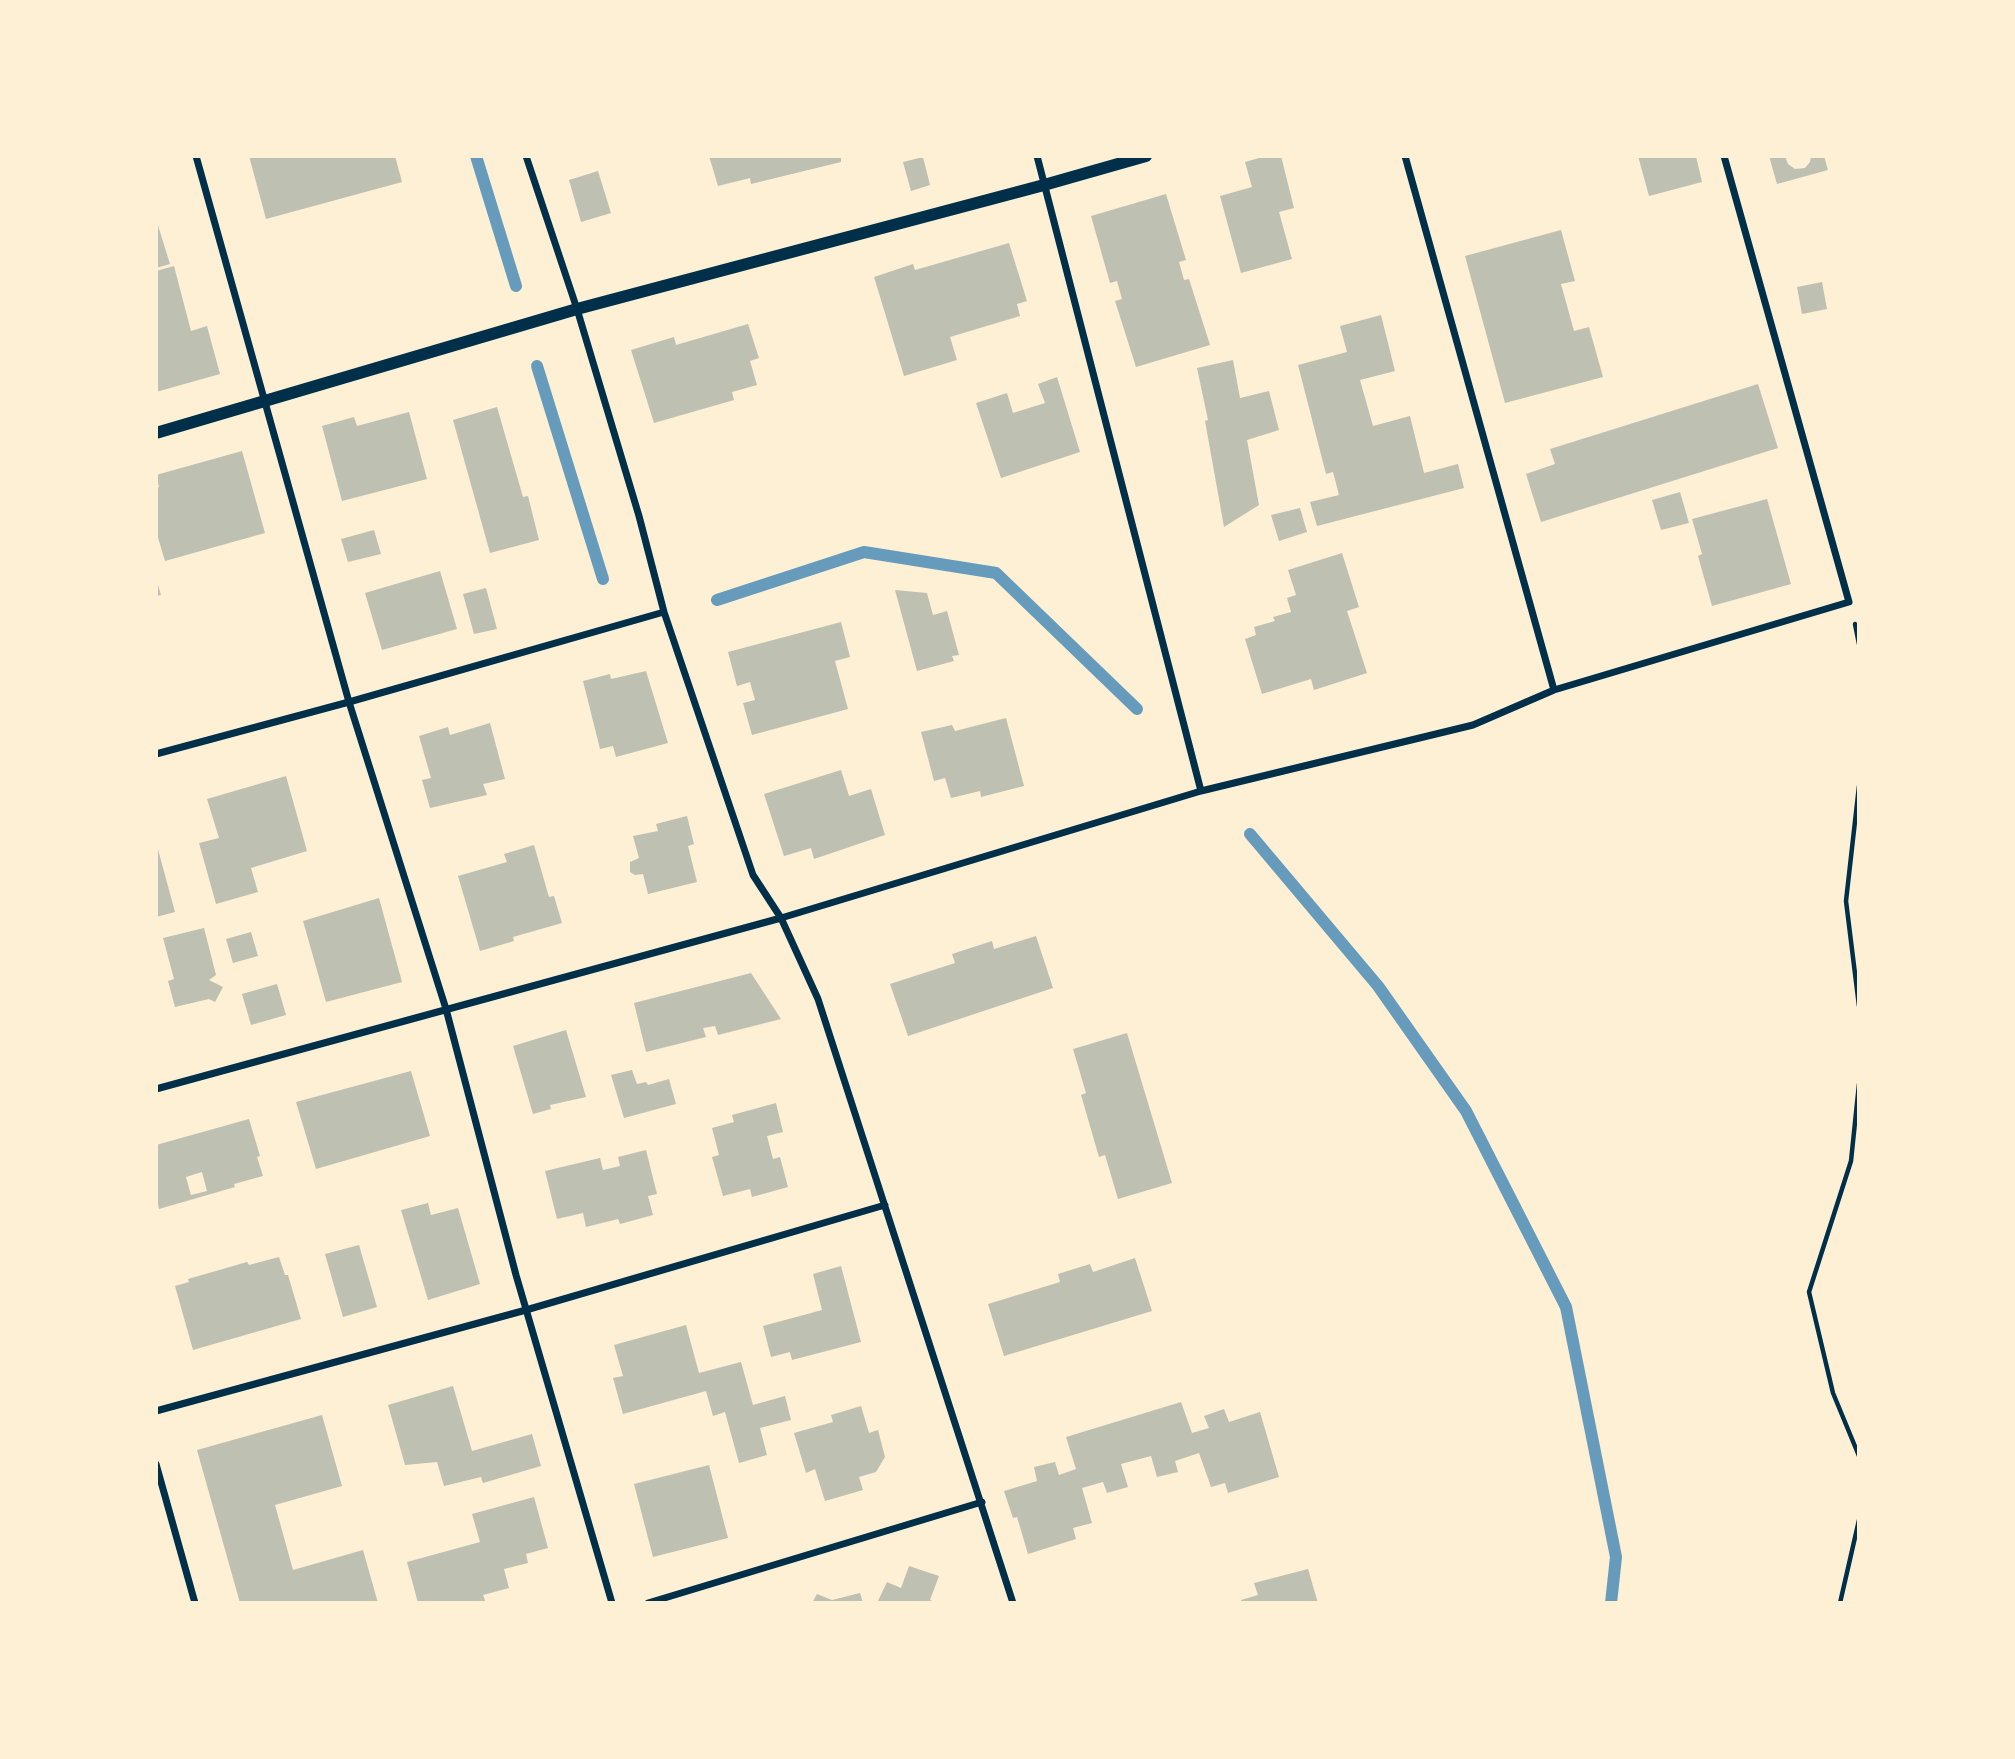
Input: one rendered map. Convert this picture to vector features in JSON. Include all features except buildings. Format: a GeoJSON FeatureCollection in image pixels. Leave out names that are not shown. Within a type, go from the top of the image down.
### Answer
{"type":"FeatureCollection","features":[{"type":"Feature","properties":{"kind":"street"},"geometry":{"type":"LineString","coordinates":[[196,156],[349,702],[446,1009],[526,1310],[612,1603]]}},
{"type":"Feature","properties":{"kind":"street"},"geometry":{"type":"LineString","coordinates":[[526,156],[577,309],[639,516],[664,612],[753,875],[781,918],[818,999],[1013,1603]]}},
{"type":"Feature","properties":{"kind":"street"},"geometry":{"type":"LineString","coordinates":[[1037,156],[1201,791]]}},
{"type":"Feature","properties":{"kind":"street"},"geometry":{"type":"LineString","coordinates":[[156,433],[577,309],[1146,156]]}},
{"type":"Feature","properties":{"kind":"street"},"geometry":{"type":"LineString","coordinates":[[1405,156],[1554,690]]}},
{"type":"Feature","properties":{"kind":"street"},"geometry":{"type":"LineString","coordinates":[[156,1088],[781,918],[1201,791],[1473,725],[1554,690],[1849,602],[1724,156]]}},
{"type":"Feature","properties":{"kind":"street"},"geometry":{"type":"LineString","coordinates":[[156,754],[664,612]]}},
{"type":"Feature","properties":{"kind":"street"},"geometry":{"type":"LineString","coordinates":[[156,1410],[526,1310],[885,1205]]}},
{"type":"Feature","properties":{"kind":"street"},"geometry":{"type":"LineString","coordinates":[[156,1464],[195,1603]]}},
{"type":"Feature","properties":{"kind":"street"},"geometry":{"type":"LineString","coordinates":[[648,1603],[982,1502]]}},
{"type":"Feature","properties":{"kind":"path"},"geometry":{"type":"LineString","coordinates":[[1859,786],[1846,901],[1859,1006]]}},
{"type":"Feature","properties":{"kind":"path"},"geometry":{"type":"LineString","coordinates":[[1859,1084],[1851,1161],[1810,1292],[1832,1392],[1859,1456]]}},
{"type":"Feature","properties":{"kind":"path"},"geometry":{"type":"LineString","coordinates":[[1840,1603],[1859,1520]]}},
{"type":"Feature","properties":{"kind":"waterway"},"geometry":{"type":"LineString","coordinates":[[476,156],[516,286]]}},
{"type":"Feature","properties":{"kind":"waterway"},"geometry":{"type":"LineString","coordinates":[[537,366],[603,579]]}},
{"type":"Feature","properties":{"kind":"waterway"},"geometry":{"type":"LineString","coordinates":[[717,600],[864,552],[996,573],[1137,709]]}},
{"type":"Feature","properties":{"kind":"waterway"},"geometry":{"type":"LineString","coordinates":[[1250,834],[1378,986],[1466,1111],[1566,1307],[1616,1557],[1611,1603]]}}]}
